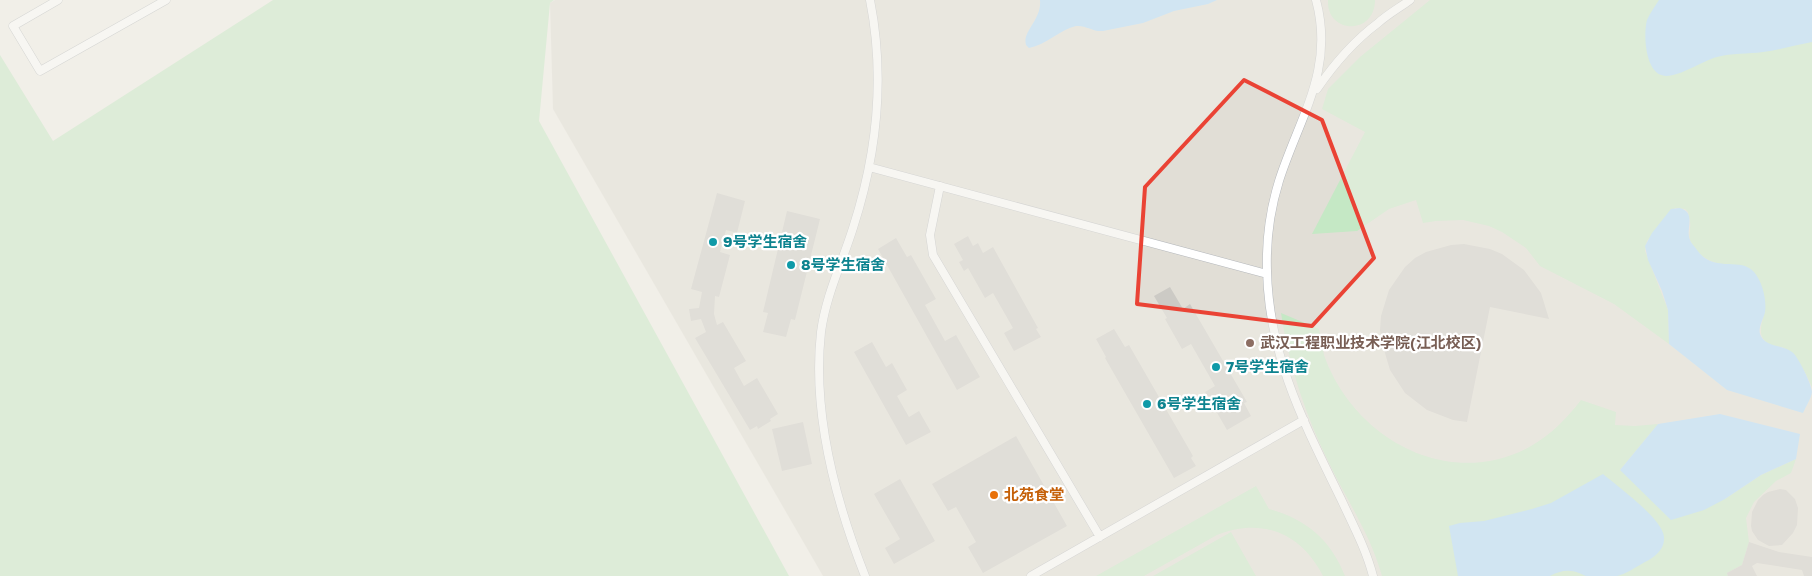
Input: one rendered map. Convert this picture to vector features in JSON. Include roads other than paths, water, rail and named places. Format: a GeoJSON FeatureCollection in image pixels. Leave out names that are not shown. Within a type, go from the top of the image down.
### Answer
{"type":"FeatureCollection","features":[{"type":"Feature","properties":{"kind":"lane"},"geometry":{"type":"LineString","coordinates":[[58,0],[13,26],[40,72],[166,0]]}},
{"type":"Feature","properties":{"kind":"lane"},"geometry":{"type":"LineString","coordinates":[[865,576],[843,512],[832,468],[822,410],[820,367],[821,334],[829,294],[855,222],[869,167],[876,121],[878,93],[876,37],[870,0]]}},
{"type":"Feature","properties":{"kind":"lane"},"geometry":{"type":"LineString","coordinates":[[1316,0],[1322,40],[1321,60],[1312,97],[1279,182],[1270,222],[1267,274],[1271,316],[1276,342],[1292,394],[1353,524],[1373,576]]}},
{"type":"Feature","properties":{"kind":"lane"},"geometry":{"type":"LineString","coordinates":[[1312,97],[1335,65],[1362,36],[1391,12],[1410,0]]}},
{"type":"Feature","properties":{"kind":"lane"},"geometry":{"type":"LineString","coordinates":[[869,167],[1267,274]]}},
{"type":"Feature","properties":{"kind":"lane"},"geometry":{"type":"LineString","coordinates":[[940,186],[930,235],[933,255],[1100,537]]}},
{"type":"Feature","properties":{"kind":"lane"},"geometry":{"type":"LineString","coordinates":[[1031,576],[1304,420]]}},
{"type":"Feature","properties":{"kind":"water"},"geometry":{"type":"Polygon","coordinates":[[[1040,0],[1217,0],[1208,4],[1174,11],[1143,23],[1103,31],[1076,26],[1029,48],[1026,45],[1027,35],[1038,14],[1040,0]]]}},
{"type":"Feature","properties":{"kind":"water"},"geometry":{"type":"Polygon","coordinates":[[[1659,0],[1812,0],[1812,42],[1757,53],[1722,56],[1678,74],[1666,76],[1659,74],[1650,62],[1645,35],[1647,20],[1659,0]]]}},
{"type":"Feature","properties":{"kind":"water"},"geometry":{"type":"Polygon","coordinates":[[[1680,208],[1685,210],[1689,217],[1689,236],[1691,241],[1704,257],[1719,263],[1748,267],[1757,276],[1765,296],[1765,312],[1760,326],[1760,334],[1766,342],[1792,352],[1810,383],[1812,392],[1803,413],[1727,390],[1669,344],[1668,310],[1648,260],[1645,246],[1652,233],[1671,209],[1680,208]]]}},
{"type":"Feature","properties":{"kind":"water"},"geometry":{"type":"Polygon","coordinates":[[[1720,414],[1800,434],[1796,459],[1761,475],[1725,499],[1704,510],[1671,520],[1620,470],[1658,424],[1720,414]]]}},
{"type":"Feature","properties":{"kind":"water"},"geometry":{"type":"Polygon","coordinates":[[[1603,474],[1648,512],[1662,530],[1664,537],[1663,545],[1652,558],[1617,576],[1586,576],[1568,571],[1550,576],[1458,576],[1449,526],[1484,521],[1551,503],[1603,474]]]}},
{"type":"Feature","properties":{"kind":"place","name":"9号学生宿舍"},"geometry":{"type":"Point","coordinates":[713,242]}},
{"type":"Feature","properties":{"kind":"place","name":"8号学生宿舍"},"geometry":{"type":"Point","coordinates":[791,265]}},
{"type":"Feature","properties":{"kind":"place","name":"武汉工程职业技术学院(江北校区)"},"geometry":{"type":"Point","coordinates":[1250,343]}},
{"type":"Feature","properties":{"kind":"place","name":"7号学生宿舍"},"geometry":{"type":"Point","coordinates":[1216,367]}},
{"type":"Feature","properties":{"kind":"place","name":"6号学生宿舍"},"geometry":{"type":"Point","coordinates":[1147,404]}},
{"type":"Feature","properties":{"kind":"place","name":"北苑食堂"},"geometry":{"type":"Point","coordinates":[994,495]}}]}
